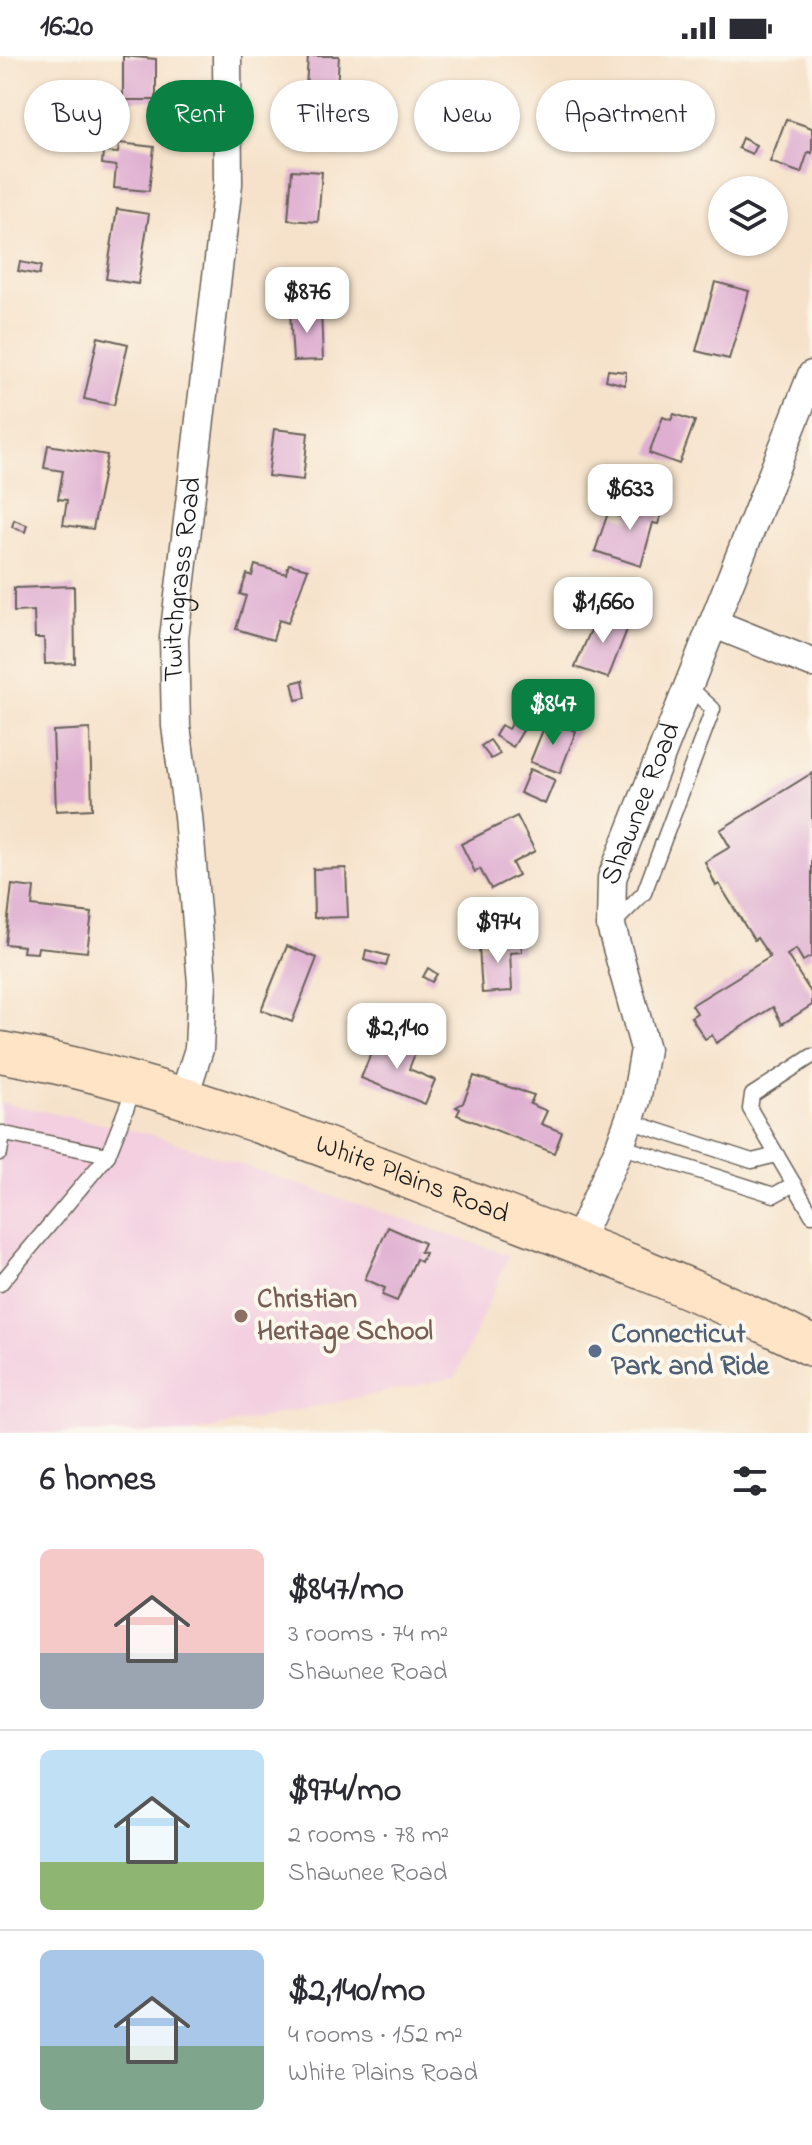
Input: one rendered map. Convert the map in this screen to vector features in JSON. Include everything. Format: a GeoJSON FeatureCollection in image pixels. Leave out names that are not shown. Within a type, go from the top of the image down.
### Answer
{"type":"FeatureCollection","features":[{"type":"Feature","properties":{"kind":"main road","name":"White Plains Road"},"geometry":{"type":"LineString","coordinates":[[0,1052],[183,1099],[379,1167],[577,1243],[751,1315],[812,1346]]}},
{"type":"Feature","properties":{"kind":"street","name":"Twitchgrass Road"},"geometry":{"type":"LineString","coordinates":[[183,1099],[199,1049],[202,983],[188,816],[176,726],[174,638],[228,184],[227,56]]}},
{"type":"Feature","properties":{"kind":"street","name":"Shawnee Road"},"geometry":{"type":"LineString","coordinates":[[577,1243],[624,1134],[645,1049],[611,926],[612,878],[812,375]]}},
{"type":"Feature","properties":{"kind":"street"},"geometry":{"type":"LineString","coordinates":[[715,624],[812,663]]}},
{"type":"Feature","properties":{"kind":"lane"},"geometry":{"type":"LineString","coordinates":[[812,1056],[752,1095],[750,1109],[812,1215]]}},
{"type":"Feature","properties":{"kind":"lane"},"geometry":{"type":"LineString","coordinates":[[0,1284],[108,1155],[135,1086]]}},
{"type":"Feature","properties":{"kind":"lane"},"geometry":{"type":"LineString","coordinates":[[0,1153],[1,1133],[108,1155]]}},
{"type":"Feature","properties":{"kind":"lane"},"geometry":{"type":"LineString","coordinates":[[624,1134],[752,1161],[777,1155]]}},
{"type":"Feature","properties":{"kind":"lane"},"geometry":{"type":"LineString","coordinates":[[624,1134],[774,1195],[794,1184]]}},
{"type":"Feature","properties":{"kind":"shaded area","name":"Christian Heritage School"},"geometry":{"type":"Polygon","coordinates":[[[0,1102],[150,1134],[509,1255],[456,1377],[189,1433],[0,1433],[0,1102]]]}},
{"type":"Feature","properties":{"kind":"building"},"geometry":{"type":"Polygon","coordinates":[[[123,56],[156,59],[156,80],[146,80],[146,100],[130,100],[130,80],[123,80],[123,56]]]}},
{"type":"Feature","properties":{"kind":"building"},"geometry":{"type":"Polygon","coordinates":[[[308,56],[339,56],[338,80],[306,80],[308,56]]]}},
{"type":"Feature","properties":{"kind":"building"},"geometry":{"type":"Polygon","coordinates":[[[786,119],[812,128],[812,153],[808,152],[801,173],[770,162],[786,119]]]}},
{"type":"Feature","properties":{"kind":"building"},"geometry":{"type":"Polygon","coordinates":[[[742,138],[756,145],[752,154],[738,148],[742,138]]]}},
{"type":"Feature","properties":{"kind":"building"},"geometry":{"type":"Polygon","coordinates":[[[130,144],[146,146],[146,152],[153,152],[149,191],[114,188],[116,166],[102,164],[103,152],[130,152],[130,144]]]}},
{"type":"Feature","properties":{"kind":"building"},"geometry":{"type":"Polygon","coordinates":[[[292,170],[322,172],[318,222],[288,220],[292,170]]]}},
{"type":"Feature","properties":{"kind":"building"},"geometry":{"type":"Polygon","coordinates":[[[117,209],[149,214],[138,284],[106,279],[117,209]]]}},
{"type":"Feature","properties":{"kind":"building"},"geometry":{"type":"Polygon","coordinates":[[[20,262],[41,266],[39,275],[18,271],[20,262]]]}},
{"type":"Feature","properties":{"kind":"building"},"geometry":{"type":"Polygon","coordinates":[[[715,282],[749,291],[729,359],[696,351],[715,282]]]}},
{"type":"Feature","properties":{"kind":"building"},"geometry":{"type":"Polygon","coordinates":[[[321,310],[323,360],[293,361],[290,311],[321,310]]]}},
{"type":"Feature","properties":{"kind":"building"},"geometry":{"type":"Polygon","coordinates":[[[98,337],[128,344],[114,405],[84,399],[98,337]]]}},
{"type":"Feature","properties":{"kind":"building"},"geometry":{"type":"Polygon","coordinates":[[[608,370],[626,372],[625,385],[606,380],[608,370]]]}},
{"type":"Feature","properties":{"kind":"building"},"geometry":{"type":"Polygon","coordinates":[[[674,414],[695,421],[679,464],[649,453],[663,417],[671,420],[674,414]]]}},
{"type":"Feature","properties":{"kind":"building"},"geometry":{"type":"Polygon","coordinates":[[[274,429],[308,433],[303,480],[268,476],[274,429]]]}},
{"type":"Feature","properties":{"kind":"building"},"geometry":{"type":"Polygon","coordinates":[[[48,445],[107,455],[93,529],[63,525],[67,500],[58,499],[63,471],[44,468],[48,445]]]}},
{"type":"Feature","properties":{"kind":"building"},"geometry":{"type":"Polygon","coordinates":[[[634,497],[664,506],[658,524],[653,523],[641,566],[595,551],[608,513],[632,520],[629,516],[634,497]]]}},
{"type":"Feature","properties":{"kind":"building"},"geometry":{"type":"Polygon","coordinates":[[[14,520],[27,525],[25,532],[12,527],[14,520]]]}},
{"type":"Feature","properties":{"kind":"building"},"geometry":{"type":"Polygon","coordinates":[[[289,564],[308,569],[288,623],[279,620],[273,640],[236,629],[246,596],[240,594],[247,574],[252,576],[255,565],[286,574],[289,564]]]}},
{"type":"Feature","properties":{"kind":"building"},"geometry":{"type":"Polygon","coordinates":[[[74,586],[75,663],[45,664],[44,638],[35,638],[34,611],[14,612],[14,588],[74,586]]]}},
{"type":"Feature","properties":{"kind":"building"},"geometry":{"type":"Polygon","coordinates":[[[599,611],[630,622],[608,678],[575,667],[599,611]]]}},
{"type":"Feature","properties":{"kind":"building"},"geometry":{"type":"Polygon","coordinates":[[[303,680],[306,698],[296,700],[292,683],[303,680]]]}},
{"type":"Feature","properties":{"kind":"building"},"geometry":{"type":"Polygon","coordinates":[[[520,709],[532,716],[513,747],[495,736],[501,725],[508,729],[520,709]]]}},
{"type":"Feature","properties":{"kind":"building"},"geometry":{"type":"Polygon","coordinates":[[[547,720],[576,731],[560,773],[530,762],[547,720]]]}},
{"type":"Feature","properties":{"kind":"building"},"geometry":{"type":"Polygon","coordinates":[[[90,729],[92,809],[56,811],[53,731],[90,729]]]}},
{"type":"Feature","properties":{"kind":"building"},"geometry":{"type":"Polygon","coordinates":[[[490,740],[500,754],[491,759],[481,746],[490,740]]]}},
{"type":"Feature","properties":{"kind":"building"},"geometry":{"type":"Polygon","coordinates":[[[530,769],[555,780],[545,804],[520,793],[530,769]]]}},
{"type":"Feature","properties":{"kind":"building"},"geometry":{"type":"Polygon","coordinates":[[[812,773],[812,956],[803,961],[796,949],[787,955],[812,994],[812,1005],[782,1024],[773,1007],[716,1043],[712,1035],[705,1039],[691,1017],[697,1013],[692,1005],[770,957],[757,938],[754,940],[719,884],[716,886],[705,862],[730,847],[720,830],[812,773]]]}},
{"type":"Feature","properties":{"kind":"building"},"geometry":{"type":"Polygon","coordinates":[[[517,816],[535,851],[512,863],[518,875],[491,889],[480,869],[475,872],[461,844],[517,816]]]}},
{"type":"Feature","properties":{"kind":"building"},"geometry":{"type":"Polygon","coordinates":[[[346,868],[348,917],[314,918],[313,869],[346,868]]]}},
{"type":"Feature","properties":{"kind":"building"},"geometry":{"type":"Polygon","coordinates":[[[12,885],[34,888],[32,906],[92,913],[87,952],[38,947],[37,953],[23,952],[24,946],[5,944],[12,885]]]}},
{"type":"Feature","properties":{"kind":"building"},"geometry":{"type":"Polygon","coordinates":[[[521,937],[522,952],[510,953],[512,991],[482,993],[479,947],[498,946],[498,939],[521,937]]]}},
{"type":"Feature","properties":{"kind":"building"},"geometry":{"type":"Polygon","coordinates":[[[287,946],[317,958],[292,1022],[261,1010],[287,946]]]}},
{"type":"Feature","properties":{"kind":"building"},"geometry":{"type":"Polygon","coordinates":[[[366,950],[389,956],[386,966],[364,960],[366,950]]]}},
{"type":"Feature","properties":{"kind":"building"},"geometry":{"type":"Polygon","coordinates":[[[428,968],[437,974],[432,982],[423,977],[428,968]]]}},
{"type":"Feature","properties":{"kind":"building"},"geometry":{"type":"Polygon","coordinates":[[[389,1033],[397,1037],[395,1043],[416,1051],[409,1069],[435,1080],[425,1104],[361,1078],[374,1046],[382,1050],[389,1033]]]}},
{"type":"Feature","properties":{"kind":"building"},"geometry":{"type":"Polygon","coordinates":[[[474,1076],[534,1095],[530,1104],[547,1111],[541,1124],[562,1132],[554,1153],[457,1115],[460,1109],[456,1107],[463,1103],[474,1076]]]}},
{"type":"Feature","properties":{"kind":"building"},"geometry":{"type":"Polygon","coordinates":[[[388,1227],[424,1243],[420,1252],[425,1253],[421,1262],[416,1259],[397,1301],[382,1295],[385,1288],[365,1279],[388,1227]]]}},
{"type":"Feature","properties":{"kind":"place","name":"Christian Heritage School"},"geometry":{"type":"Point","coordinates":[241,1316]}},
{"type":"Feature","properties":{"kind":"place","name":"Connecticut Park and Ride"},"geometry":{"type":"Point","coordinates":[595,1351]}}]}
